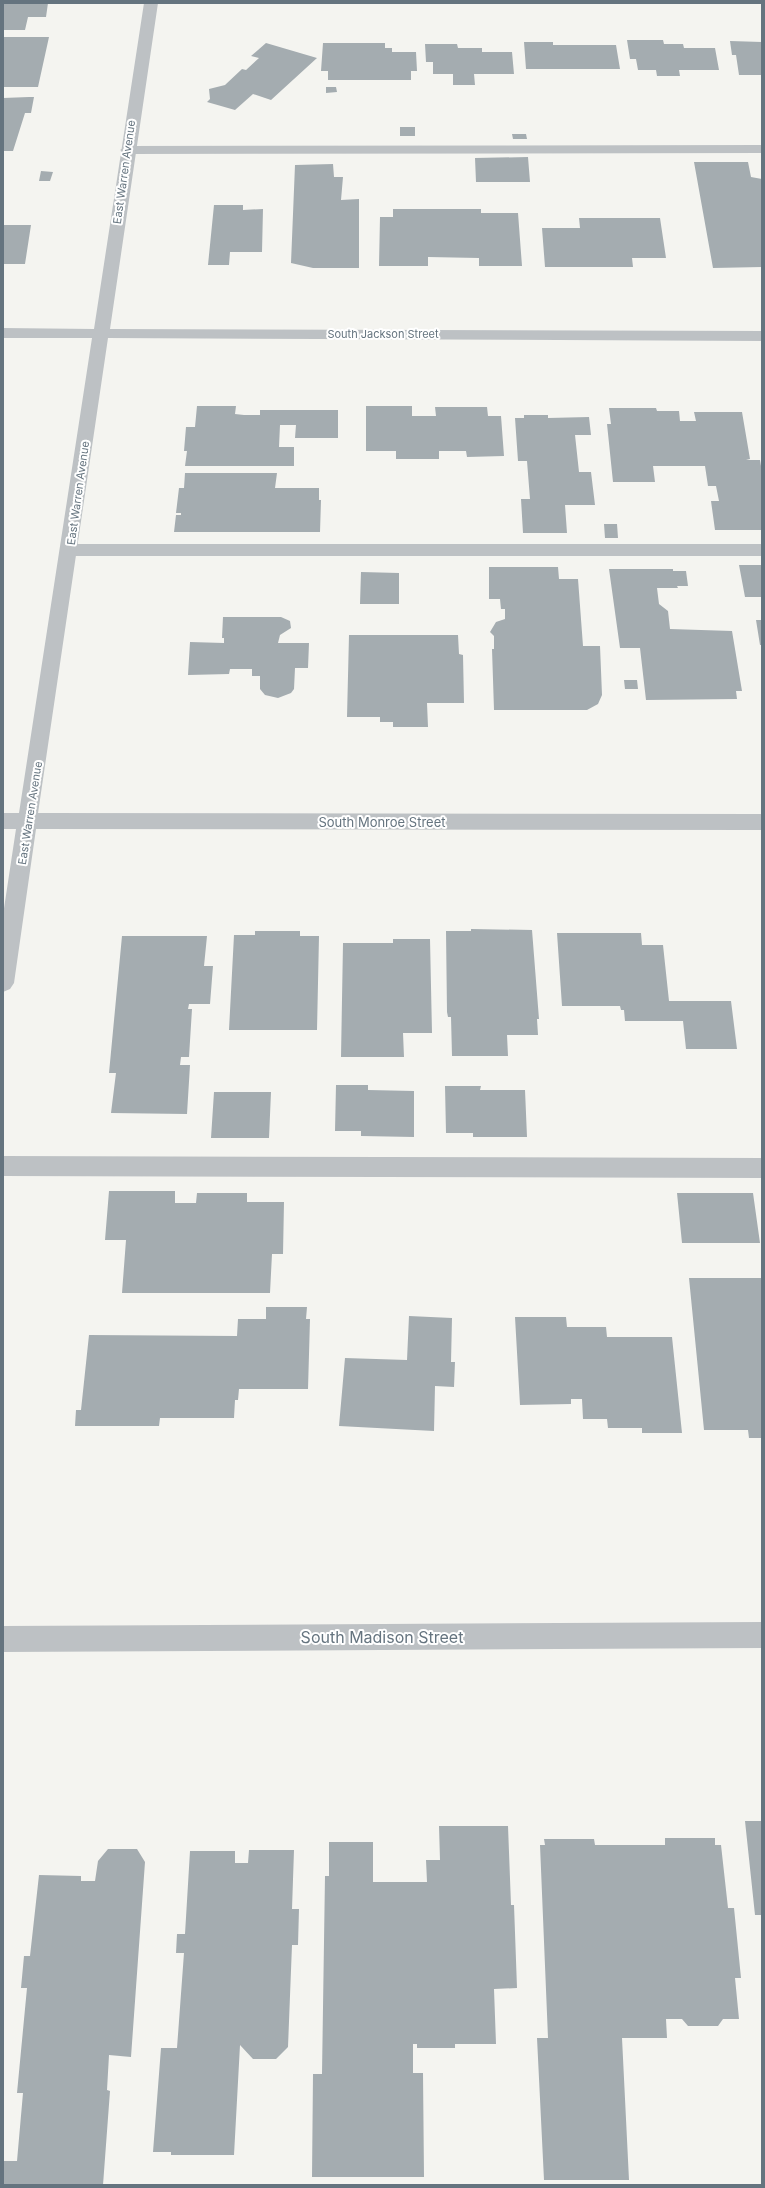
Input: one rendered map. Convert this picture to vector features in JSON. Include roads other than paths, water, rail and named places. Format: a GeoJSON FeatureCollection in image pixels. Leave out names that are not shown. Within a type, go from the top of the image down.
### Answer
{"type":"FeatureCollection","features":[{"type":"Feature","properties":{"kind":"street","name":"East Warren Avenue"},"geometry":{"type":"LineString","coordinates":[[3,983],[29,821],[127,150],[151,3]]}},
{"type":"Feature","properties":{"kind":"street"},"geometry":{"type":"LineString","coordinates":[[127,150],[762,149]]}},
{"type":"Feature","properties":{"kind":"street","name":"South Jackson Street"},"geometry":{"type":"LineString","coordinates":[[3,333],[762,336]]}},
{"type":"Feature","properties":{"kind":"street"},"geometry":{"type":"LineString","coordinates":[[69,550],[762,550]]}},
{"type":"Feature","properties":{"kind":"street","name":"South Monroe Street"},"geometry":{"type":"LineString","coordinates":[[3,821],[762,822]]}},
{"type":"Feature","properties":{"kind":"street"},"geometry":{"type":"LineString","coordinates":[[3,1166],[762,1168]]}},
{"type":"Feature","properties":{"kind":"street","name":"South Madison Street"},"geometry":{"type":"LineString","coordinates":[[3,1639],[762,1635]]}}]}
